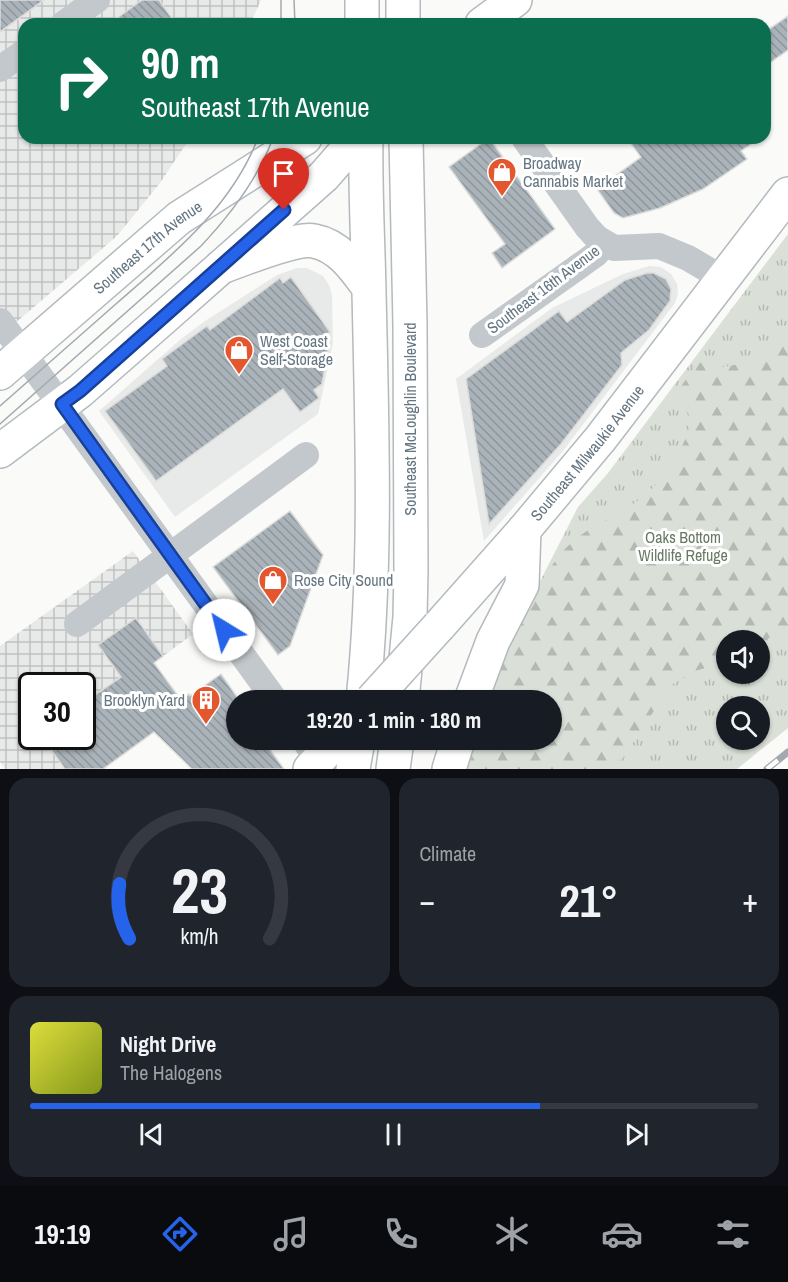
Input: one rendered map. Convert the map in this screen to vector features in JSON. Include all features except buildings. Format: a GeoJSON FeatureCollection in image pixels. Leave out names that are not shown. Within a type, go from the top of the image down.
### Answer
{"type":"FeatureCollection","features":[{"type":"Feature","properties":{"kind":"main road"},"geometry":{"type":"LineString","coordinates":[[362,0],[362,18]]}},
{"type":"Feature","properties":{"kind":"main road"},"geometry":{"type":"LineString","coordinates":[[403,0],[403,18]]}},
{"type":"Feature","properties":{"kind":"main road"},"geometry":{"type":"LineString","coordinates":[[490,18],[515,0]]}},
{"type":"Feature","properties":{"kind":"main road","name":"Southeast 17th Avenue"},"geometry":{"type":"LineString","coordinates":[[12,363],[179,218],[296,144]]}},
{"type":"Feature","properties":{"kind":"main road"},"geometry":{"type":"LineString","coordinates":[[0,451],[62,404],[221,267],[324,176],[352,144]]}},
{"type":"Feature","properties":{"kind":"main road"},"geometry":{"type":"LineString","coordinates":[[364,690],[373,531],[366,144]]}},
{"type":"Feature","properties":{"kind":"main road","name":"Southeast McLoughlin Boulevard"},"geometry":{"type":"LineString","coordinates":[[403,690],[410,618],[411,571],[410,325],[406,144]]}},
{"type":"Feature","properties":{"kind":"main road","name":"Southeast Milwaukie Avenue"},"geometry":{"type":"LineString","coordinates":[[381,690],[524,530],[601,438],[788,194]]}},
{"type":"Feature","properties":{"kind":"main road"},"geometry":{"type":"LineString","coordinates":[[221,267],[299,241],[313,240],[330,246],[347,260],[369,288]]}},
{"type":"Feature","properties":{"kind":"main road"},"geometry":{"type":"LineString","coordinates":[[475,690],[494,641],[522,585],[524,530]]}},
{"type":"Feature","properties":{"kind":"main road"},"geometry":{"type":"LineString","coordinates":[[353,769],[356,750]]}},
{"type":"Feature","properties":{"kind":"main road"},"geometry":{"type":"LineString","coordinates":[[393,769],[396,750]]}},
{"type":"Feature","properties":{"kind":"main road"},"geometry":{"type":"LineString","coordinates":[[449,769],[455,750]]}},
{"type":"Feature","properties":{"kind":"street"},"geometry":{"type":"LineString","coordinates":[[72,18],[97,0]]}},
{"type":"Feature","properties":{"kind":"street"},"geometry":{"type":"LineString","coordinates":[[0,69],[18,56]]}},
{"type":"Feature","properties":{"kind":"street"},"geometry":{"type":"LineString","coordinates":[[528,144],[587,227],[605,243],[614,248],[659,246],[688,258],[722,278]]}},
{"type":"Feature","properties":{"kind":"street","name":"Southeast 16th Avenue"},"geometry":{"type":"LineString","coordinates":[[482,335],[596,254],[605,243]]}},
{"type":"Feature","properties":{"kind":"street"},"geometry":{"type":"LineString","coordinates":[[0,321],[12,363],[62,404],[268,690]]}},
{"type":"Feature","properties":{"kind":"street"},"geometry":{"type":"LineString","coordinates":[[77,624],[306,455]]}},
{"type":"Feature","properties":{"kind":"shaded area"},"geometry":{"type":"Polygon","coordinates":[[[0,0],[261,0],[253,18],[18,18],[18,144],[186,144],[160,183],[117,236],[0,336],[0,0]]]}},
{"type":"Feature","properties":{"kind":"shaded area"},"geometry":{"type":"Polygon","coordinates":[[[649,266],[661,267],[671,274],[677,284],[678,294],[675,303],[563,451],[484,541],[456,379],[552,308],[623,274],[649,266]]]}},
{"type":"Feature","properties":{"kind":"shaded area","name":"West Coast Self-Storage"},"geometry":{"type":"Polygon","coordinates":[[[297,268],[307,268],[323,276],[332,295],[333,343],[318,414],[175,517],[99,411],[181,339],[205,321],[277,275],[297,268]]]}},
{"type":"Feature","properties":{"kind":"shaded area"},"geometry":{"type":"Polygon","coordinates":[[[133,551],[193,634],[154,663],[187,708],[103,769],[5,769],[0,762],[0,646],[133,551]]]}},
{"type":"Feature","properties":{"kind":"green space","name":"Oaks Bottom Wildlife Refuge"},"geometry":{"type":"Polygon","coordinates":[[[788,234],[788,728],[770,742],[770,696],[716,696],[716,750],[761,750],[737,769],[463,769],[521,750],[562,750],[562,690],[545,690],[511,638],[578,507],[608,473],[788,234]]]}},
{"type":"Feature","properties":{"kind":"green space","name":"Oaks Bottom Wildlife Refuge"},"geometry":{"type":"Polygon","coordinates":[[[788,333],[788,626],[770,637],[770,630],[716,630],[716,666],[698,670],[671,685],[623,758],[602,769],[458,769],[465,750],[562,750],[562,690],[487,690],[516,626],[536,590],[567,547],[585,532],[626,509],[642,497],[667,471],[685,440],[689,425],[678,391],[698,362],[721,367],[739,364],[767,351],[788,333]]]}},
{"type":"Feature","properties":{"kind":"tram line"},"geometry":{"type":"LineString","coordinates":[[281,0],[281,18]]}},
{"type":"Feature","properties":{"kind":"tram line"},"geometry":{"type":"LineString","coordinates":[[294,0],[295,18]]}},
{"type":"Feature","properties":{"kind":"tram line"},"geometry":{"type":"LineString","coordinates":[[0,406],[198,229],[232,187],[255,144]]}},
{"type":"Feature","properties":{"kind":"tram line"},"geometry":{"type":"LineString","coordinates":[[0,424],[201,246],[252,182],[271,144]]}},
{"type":"Feature","properties":{"kind":"railway"},"geometry":{"type":"LineString","coordinates":[[767,769],[788,752]]}},
{"type":"Feature","properties":{"kind":"place","name":"Broadway Cannabis Market"},"geometry":{"type":"Point","coordinates":[502,198]}},
{"type":"Feature","properties":{"kind":"place","name":"West Coast Self-Storage"},"geometry":{"type":"Point","coordinates":[239,376]}},
{"type":"Feature","properties":{"kind":"place","name":"Rose City Sound"},"geometry":{"type":"Point","coordinates":[273,606]}},
{"type":"Feature","properties":{"kind":"place","name":"Brooklyn Yard"},"geometry":{"type":"Point","coordinates":[206,726]}},
{"type":"Feature","properties":{"kind":"route"},"geometry":{"type":"LineString","coordinates":[[224,630],[62,404],[80,391],[284,210]]}}]}
